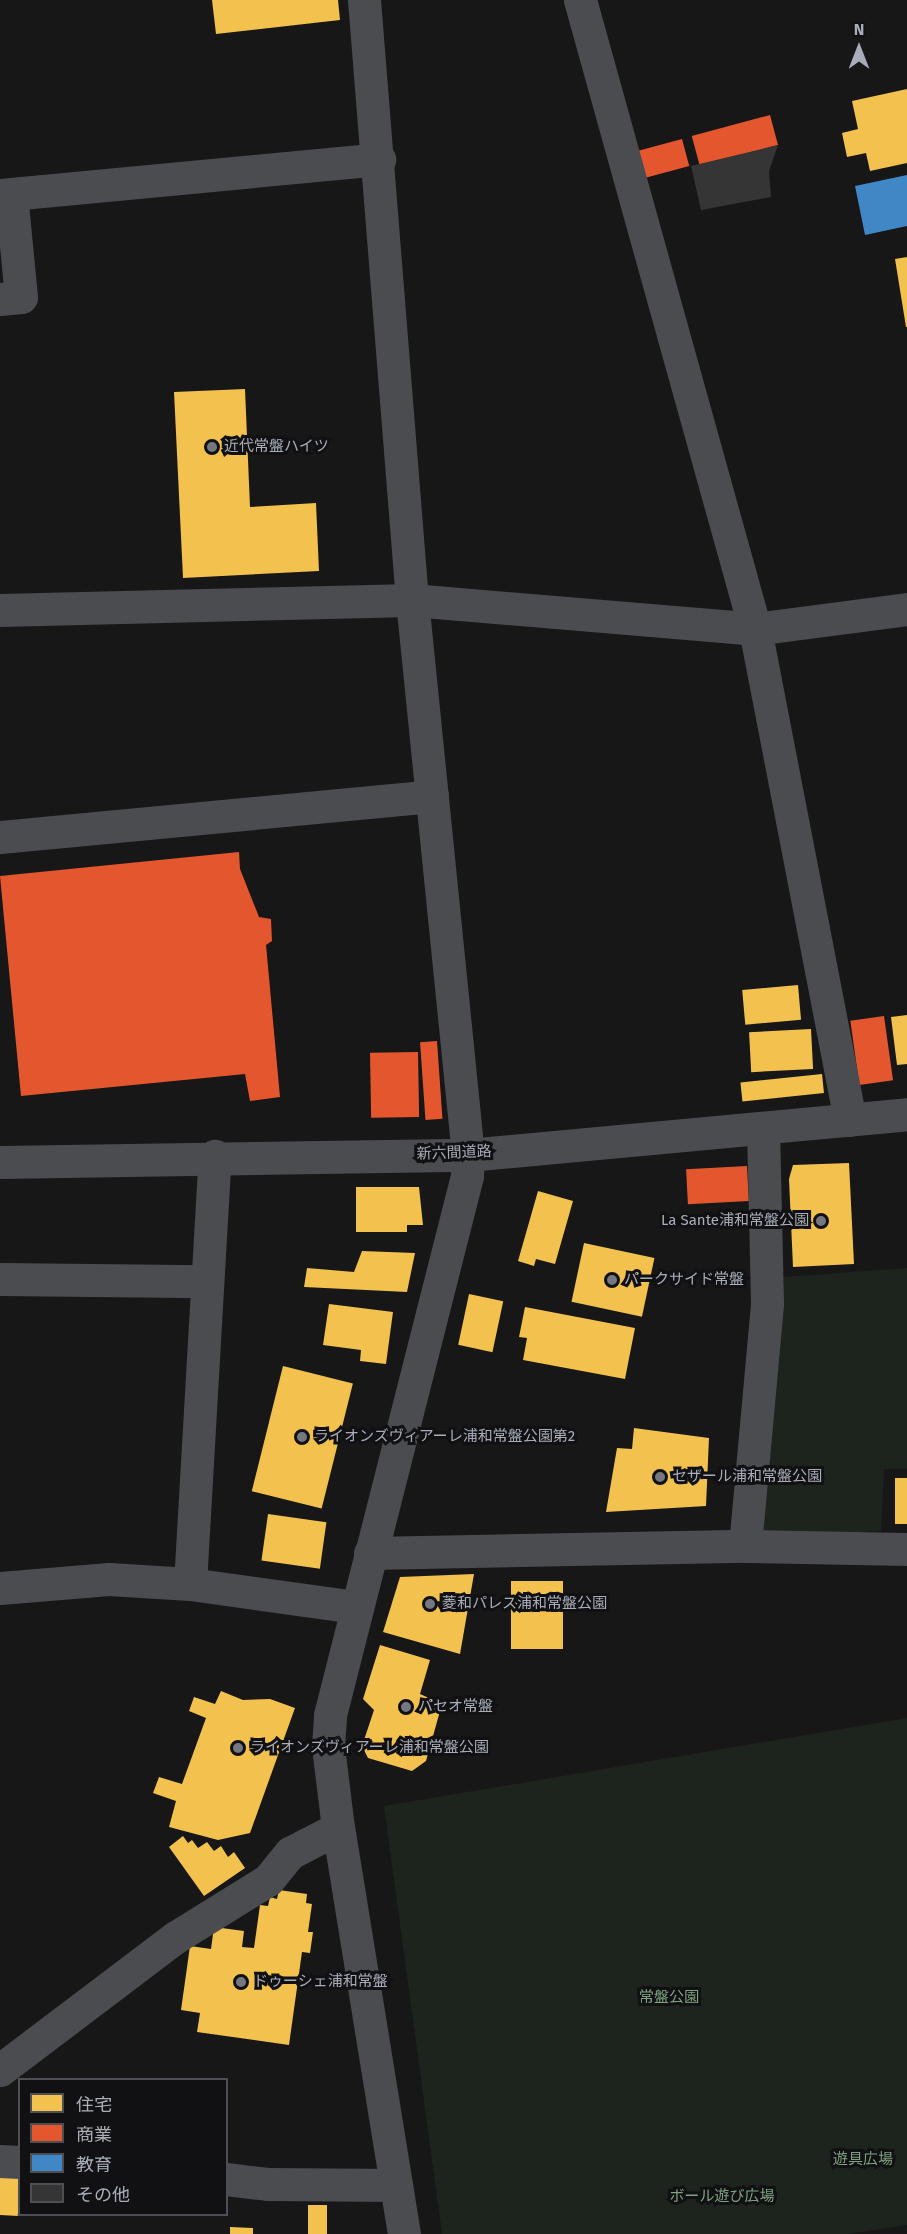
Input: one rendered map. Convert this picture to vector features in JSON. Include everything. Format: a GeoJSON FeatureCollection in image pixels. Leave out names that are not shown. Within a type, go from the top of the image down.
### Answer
{"type":"FeatureCollection","features":[{"type":"Feature","properties":{"kind":"street"},"geometry":{"type":"LineString","coordinates":[[364,0],[379,159],[412,600],[468,1155],[466,1176],[330,1715],[328,1746],[338,1828],[404,2234]]}},
{"type":"Feature","properties":{"kind":"street"},"geometry":{"type":"LineString","coordinates":[[580,0],[754,628],[850,1120]]}},
{"type":"Feature","properties":{"kind":"street"},"geometry":{"type":"LineString","coordinates":[[0,299],[21,297],[6,195],[379,159]]}},
{"type":"Feature","properties":{"kind":"street"},"geometry":{"type":"LineString","coordinates":[[0,610],[412,600],[754,628],[907,609]]}},
{"type":"Feature","properties":{"kind":"street"},"geometry":{"type":"LineString","coordinates":[[0,837],[432,796]]}},
{"type":"Feature","properties":{"kind":"street","name":"新六間道路"},"geometry":{"type":"LineString","coordinates":[[0,1162],[215,1156],[468,1155],[907,1114]]}},
{"type":"Feature","properties":{"kind":"street"},"geometry":{"type":"LineString","coordinates":[[745,1546],[767,1303],[763,1129]]}},
{"type":"Feature","properties":{"kind":"street"},"geometry":{"type":"LineString","coordinates":[[190,1584],[215,1156]]}},
{"type":"Feature","properties":{"kind":"street"},"geometry":{"type":"LineString","coordinates":[[0,1279],[207,1281]]}},
{"type":"Feature","properties":{"kind":"street"},"geometry":{"type":"LineString","coordinates":[[370,1553],[745,1546],[907,1549]]}},
{"type":"Feature","properties":{"kind":"street"},"geometry":{"type":"LineString","coordinates":[[0,1588],[109,1579],[190,1584],[356,1607]]}},
{"type":"Feature","properties":{"kind":"street"},"geometry":{"type":"LineString","coordinates":[[0,2070],[176,1937],[268,1880],[290,1853],[338,1828]]}},
{"type":"Feature","properties":{"kind":"street"},"geometry":{"type":"LineString","coordinates":[[0,2161],[18,2162]]}},
{"type":"Feature","properties":{"kind":"street"},"geometry":{"type":"LineString","coordinates":[[228,2179],[268,2184],[396,2185]]}},
{"type":"Feature","properties":{"kind":"green space"},"geometry":{"type":"Polygon","coordinates":[[[907,1268],[907,1469],[884,1469],[881,1531],[761,1537],[784,1277],[907,1268]]]}},
{"type":"Feature","properties":{"kind":"green space","name":"常盤公園"},"geometry":{"type":"Polygon","coordinates":[[[907,1718],[907,2225],[848,2234],[442,2234],[384,1806],[907,1718]]]}},
{"type":"Feature","properties":{"kind":"building: 住宅"},"geometry":{"type":"Polygon","coordinates":[[[212,0],[338,0],[340,20],[216,34],[212,0]]]}},
{"type":"Feature","properties":{"kind":"building: 住宅"},"geometry":{"type":"Polygon","coordinates":[[[907,89],[907,163],[870,171],[866,153],[847,157],[842,133],[858,129],[852,101],[907,89]]]}},
{"type":"Feature","properties":{"kind":"building: 住宅"},"geometry":{"type":"Polygon","coordinates":[[[907,257],[907,327],[906,327],[895,259],[907,257]]]}},
{"type":"Feature","properties":{"kind":"building: 住宅","name":"近代常盤ハイツ"},"geometry":{"type":"Polygon","coordinates":[[[245,389],[250,507],[316,503],[319,571],[183,578],[174,392],[245,389]]]}},
{"type":"Feature","properties":{"kind":"building: 住宅"},"geometry":{"type":"Polygon","coordinates":[[[798,985],[801,1020],[745,1025],[742,990],[798,985]]]}},
{"type":"Feature","properties":{"kind":"building: 住宅"},"geometry":{"type":"Polygon","coordinates":[[[907,1015],[907,1064],[897,1065],[891,1017],[907,1015]]]}},
{"type":"Feature","properties":{"kind":"building: 住宅"},"geometry":{"type":"Polygon","coordinates":[[[811,1029],[813,1069],[751,1072],[749,1032],[811,1029]]]}},
{"type":"Feature","properties":{"kind":"building: 住宅"},"geometry":{"type":"Polygon","coordinates":[[[822,1074],[824,1093],[742,1101],[740,1083],[822,1074]]]}},
{"type":"Feature","properties":{"kind":"building: 住宅","name":"La Sante浦和常盤公園"},"geometry":{"type":"Polygon","coordinates":[[[849,1163],[854,1264],[793,1267],[789,1179],[793,1165],[849,1163]]]}},
{"type":"Feature","properties":{"kind":"building: 住宅"},"geometry":{"type":"Polygon","coordinates":[[[356,1187],[419,1187],[423,1225],[407,1225],[407,1232],[356,1232],[356,1187]]]}},
{"type":"Feature","properties":{"kind":"building: 住宅"},"geometry":{"type":"Polygon","coordinates":[[[538,1191],[573,1201],[555,1264],[536,1259],[534,1266],[518,1261],[538,1191]]]}},
{"type":"Feature","properties":{"kind":"building: 住宅","name":"パークサイド常盤"},"geometry":{"type":"Polygon","coordinates":[[[584,1243],[654,1258],[642,1317],[572,1302],[584,1243]]]}},
{"type":"Feature","properties":{"kind":"building: 住宅"},"geometry":{"type":"Polygon","coordinates":[[[362,1251],[415,1253],[407,1292],[304,1287],[307,1268],[354,1272],[362,1251]]]}},
{"type":"Feature","properties":{"kind":"building: 住宅"},"geometry":{"type":"Polygon","coordinates":[[[469,1294],[503,1301],[492,1352],[458,1345],[469,1294]]]}},
{"type":"Feature","properties":{"kind":"building: 住宅"},"geometry":{"type":"Polygon","coordinates":[[[329,1304],[393,1312],[386,1364],[360,1361],[361,1350],[323,1345],[329,1304]]]}},
{"type":"Feature","properties":{"kind":"building: 住宅"},"geometry":{"type":"Polygon","coordinates":[[[525,1307],[635,1328],[625,1379],[523,1360],[527,1338],[519,1337],[525,1307]]]}},
{"type":"Feature","properties":{"kind":"building: 住宅","name":"ライオンズヴィアーレ浦和常盤公園第2"},"geometry":{"type":"Polygon","coordinates":[[[283,1366],[353,1383],[322,1509],[252,1491],[283,1366]]]}},
{"type":"Feature","properties":{"kind":"building: 住宅","name":"セザール浦和常盤公園"},"geometry":{"type":"Polygon","coordinates":[[[634,1428],[709,1438],[706,1506],[606,1512],[617,1448],[632,1449],[634,1428]]]}},
{"type":"Feature","properties":{"kind":"building: 住宅"},"geometry":{"type":"Polygon","coordinates":[[[895,1478],[907,1478],[907,1524],[895,1524],[895,1478]]]}},
{"type":"Feature","properties":{"kind":"building: 住宅"},"geometry":{"type":"Polygon","coordinates":[[[268,1514],[326,1522],[320,1569],[261,1561],[268,1514]]]}},
{"type":"Feature","properties":{"kind":"building: 住宅","name":"菱和パレス浦和常盤公園"},"geometry":{"type":"Polygon","coordinates":[[[474,1574],[460,1654],[383,1632],[400,1577],[474,1574]]]}},
{"type":"Feature","properties":{"kind":"building: 住宅"},"geometry":{"type":"Polygon","coordinates":[[[511,1581],[563,1581],[563,1649],[511,1649],[511,1581]]]}},
{"type":"Feature","properties":{"kind":"building: 住宅","name":"パセオ常盤"},"geometry":{"type":"Polygon","coordinates":[[[380,1645],[430,1660],[420,1694],[442,1704],[426,1761],[412,1771],[368,1758],[362,1746],[374,1710],[363,1699],[380,1645]]]}},
{"type":"Feature","properties":{"kind":"building: 住宅","name":"ライオンズヴィアーレ浦和常盤公園"},"geometry":{"type":"Polygon","coordinates":[[[221,1691],[243,1700],[270,1699],[295,1708],[250,1833],[218,1840],[169,1827],[176,1801],[153,1793],[159,1777],[182,1784],[206,1718],[189,1711],[194,1697],[215,1704],[221,1691]]]}},
{"type":"Feature","properties":{"kind":"building: 住宅"},"geometry":{"type":"Polygon","coordinates":[[[183,1836],[188,1843],[192,1840],[198,1848],[207,1842],[214,1851],[221,1846],[228,1857],[234,1852],[245,1868],[204,1896],[169,1847],[183,1836]]]}},
{"type":"Feature","properties":{"kind":"building: 住宅","name":"ドゥーシェ浦和常盤"},"geometry":{"type":"Polygon","coordinates":[[[279,1890],[307,1894],[306,1903],[312,1904],[308,1932],[313,1932],[310,1953],[302,1952],[289,2045],[197,2032],[200,2013],[181,2010],[190,1946],[211,1949],[214,1927],[244,1931],[242,1947],[254,1948],[260,1905],[268,1906],[270,1897],[277,1899],[279,1890]]]}},
{"type":"Feature","properties":{"kind":"building: 住宅"},"geometry":{"type":"Polygon","coordinates":[[[0,2173],[18,2174],[18,2216],[0,2215],[0,2173]]]}},
{"type":"Feature","properties":{"kind":"building: 住宅"},"geometry":{"type":"Polygon","coordinates":[[[308,2205],[327,2205],[327,2234],[308,2234],[308,2205]]]}},
{"type":"Feature","properties":{"kind":"building: 住宅"},"geometry":{"type":"Polygon","coordinates":[[[230,2227],[253,2228],[253,2234],[230,2234],[230,2227]]]}},
{"type":"Feature","properties":{"kind":"building: 商業"},"geometry":{"type":"Polygon","coordinates":[[[770,115],[778,145],[700,166],[692,136],[770,115]]]}},
{"type":"Feature","properties":{"kind":"building: 商業"},"geometry":{"type":"Polygon","coordinates":[[[682,139],[689,166],[642,179],[635,152],[682,139]]]}},
{"type":"Feature","properties":{"kind":"building: 商業"},"geometry":{"type":"Polygon","coordinates":[[[239,852],[240,869],[259,917],[271,919],[272,941],[266,945],[280,1097],[250,1101],[245,1074],[21,1096],[0,876],[239,852]]]}},
{"type":"Feature","properties":{"kind":"building: 商業"},"geometry":{"type":"Polygon","coordinates":[[[884,1016],[893,1080],[859,1085],[850,1021],[884,1016]]]}},
{"type":"Feature","properties":{"kind":"building: 商業"},"geometry":{"type":"Polygon","coordinates":[[[437,1041],[442,1119],[425,1120],[420,1042],[437,1041]]]}},
{"type":"Feature","properties":{"kind":"building: 商業"},"geometry":{"type":"Polygon","coordinates":[[[418,1052],[419,1117],[371,1118],[370,1053],[418,1052]]]}},
{"type":"Feature","properties":{"kind":"building: 商業"},"geometry":{"type":"Polygon","coordinates":[[[747,1166],[749,1201],[688,1204],[686,1169],[747,1166]]]}},
{"type":"Feature","properties":{"kind":"building: 教育"},"geometry":{"type":"Polygon","coordinates":[[[907,175],[907,226],[865,235],[855,186],[907,175]]]}},
{"type":"Feature","properties":{"kind":"building: その他"},"geometry":{"type":"Polygon","coordinates":[[[778,145],[769,171],[771,197],[701,210],[691,166],[778,145]]]}},
{"type":"Feature","properties":{"kind":"place","name":"近代常盤ハイツ"},"geometry":{"type":"Point","coordinates":[212,447]}},
{"type":"Feature","properties":{"kind":"place","name":"La Sante浦和常盤公園"},"geometry":{"type":"Point","coordinates":[821,1221]}},
{"type":"Feature","properties":{"kind":"place","name":"パークサイド常盤"},"geometry":{"type":"Point","coordinates":[612,1280]}},
{"type":"Feature","properties":{"kind":"place","name":"ライオンズヴィアーレ浦和常盤公園第2"},"geometry":{"type":"Point","coordinates":[302,1437]}},
{"type":"Feature","properties":{"kind":"place","name":"セザール浦和常盤公園"},"geometry":{"type":"Point","coordinates":[660,1477]}},
{"type":"Feature","properties":{"kind":"place","name":"菱和パレス浦和常盤公園"},"geometry":{"type":"Point","coordinates":[430,1604]}},
{"type":"Feature","properties":{"kind":"place","name":"パセオ常盤"},"geometry":{"type":"Point","coordinates":[406,1707]}},
{"type":"Feature","properties":{"kind":"place","name":"ライオンズヴィアーレ浦和常盤公園"},"geometry":{"type":"Point","coordinates":[238,1748]}},
{"type":"Feature","properties":{"kind":"place","name":"ドゥーシェ浦和常盤"},"geometry":{"type":"Point","coordinates":[241,1982]}},
{"type":"Feature","properties":{"kind":"park label","name":"遊具広場"},"geometry":{"type":"Point","coordinates":[863,2160]}},
{"type":"Feature","properties":{"kind":"park label","name":"ボール遊び広場"},"geometry":{"type":"Point","coordinates":[722,2197]}}]}
